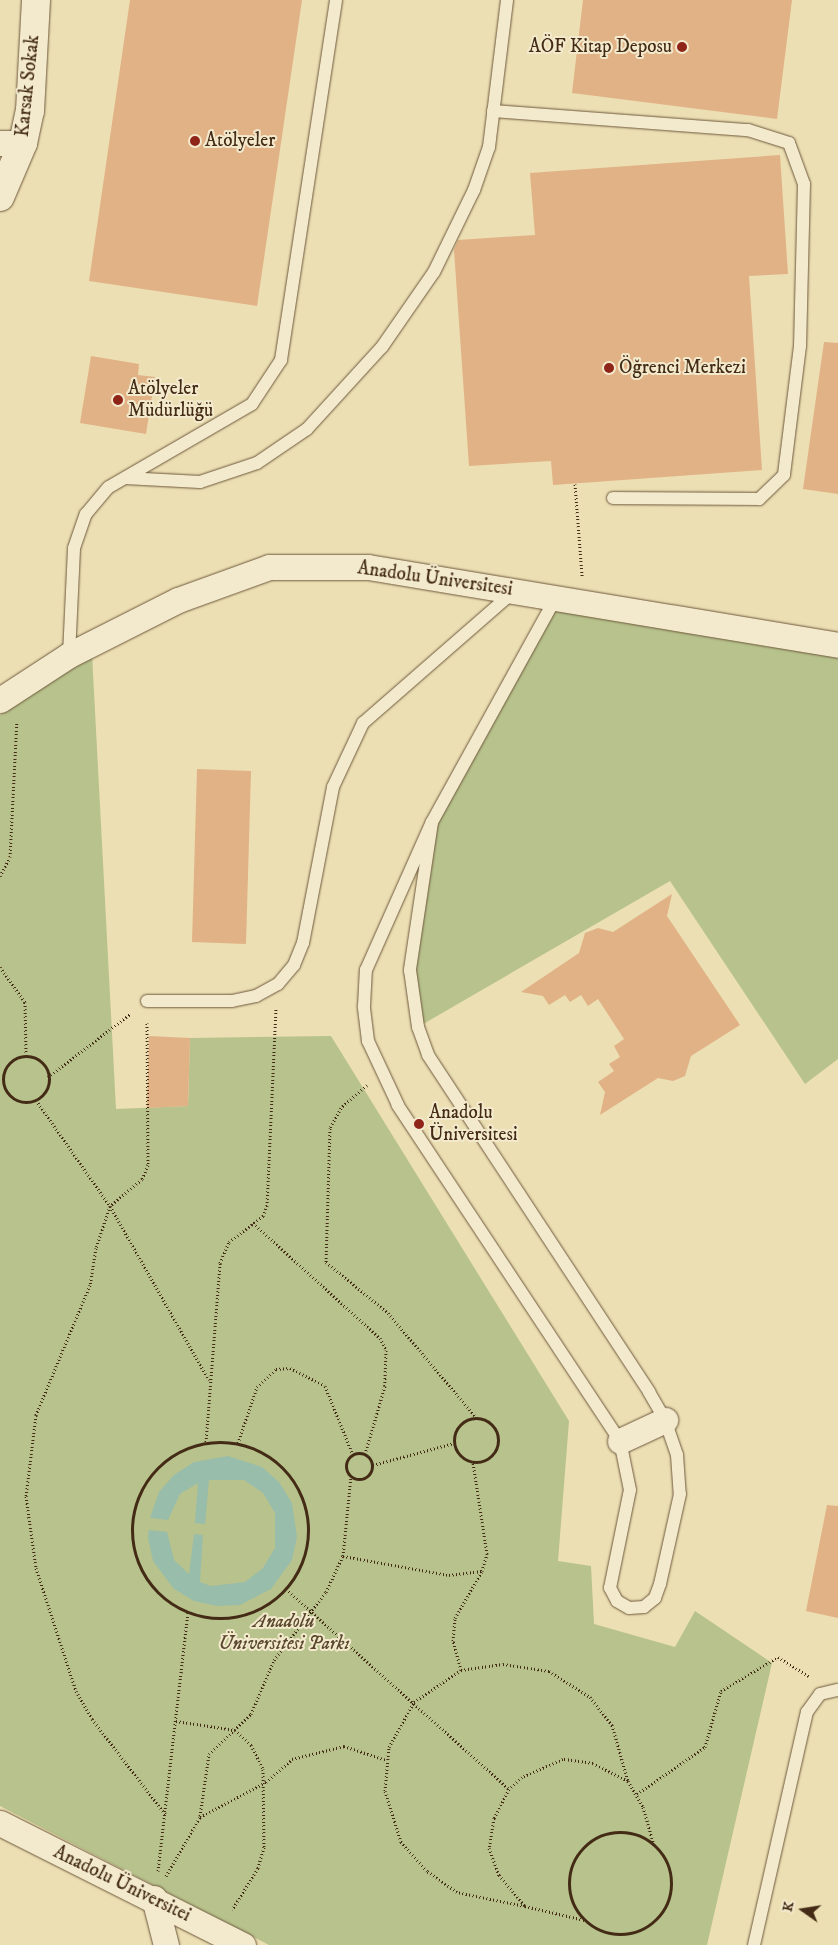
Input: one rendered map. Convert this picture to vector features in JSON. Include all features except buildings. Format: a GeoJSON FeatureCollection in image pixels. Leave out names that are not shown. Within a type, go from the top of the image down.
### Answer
{"type":"FeatureCollection","features":[{"type":"Feature","properties":{"kind":"main road","name":"Karsak Sokak"},"geometry":{"type":"LineString","coordinates":[[0,197],[12,143],[36,0]]}},
{"type":"Feature","properties":{"kind":"street","name":"Anadolu Üniversitesi"},"geometry":{"type":"LineString","coordinates":[[9,694],[69,655],[178,600],[268,567],[368,567],[838,645]]}},
{"type":"Feature","properties":{"kind":"street"},"geometry":{"type":"LineString","coordinates":[[620,1441],[665,1420]]}},
{"type":"Feature","properties":{"kind":"street","name":"Anadolu Üniversitei"},"geometry":{"type":"LineString","coordinates":[[0,1823],[154,1898],[244,1945]]}},
{"type":"Feature","properties":{"kind":"street"},"geometry":{"type":"LineString","coordinates":[[154,1898],[166,1945]]}},
{"type":"Feature","properties":{"kind":"lane"},"geometry":{"type":"LineString","coordinates":[[69,655],[78,530],[96,499],[125,478],[238,415],[274,376],[284,342],[336,0]]}},
{"type":"Feature","properties":{"kind":"lane"},"geometry":{"type":"LineString","coordinates":[[125,478],[200,482],[230,475],[284,448],[307,429],[382,347],[434,272],[474,190],[489,147],[507,0]]}},
{"type":"Feature","properties":{"kind":"lane"},"geometry":{"type":"LineString","coordinates":[[494,111],[748,130],[789,143],[804,184],[800,346],[784,475],[759,499],[613,498]]}},
{"type":"Feature","properties":{"kind":"lane"},"geometry":{"type":"LineString","coordinates":[[146,1001],[232,1000],[256,996],[278,984],[294,965],[303,943],[333,787],[363,723],[514,590]]}},
{"type":"Feature","properties":{"kind":"lane"},"geometry":{"type":"LineString","coordinates":[[432,822],[410,970],[418,1028],[428,1055],[665,1420],[677,1455],[680,1494],[660,1584],[655,1598],[644,1607],[629,1608],[617,1601],[610,1588],[630,1490],[620,1441],[380,1074],[368,1041],[364,1006],[366,970],[432,822],[556,597]]}},
{"type":"Feature","properties":{"kind":"lane"},"geometry":{"type":"LineString","coordinates":[[754,1945],[807,1712],[820,1694],[834,1690]]}},
{"type":"Feature","properties":{"kind":"path"},"geometry":{"type":"LineString","coordinates":[[575,484],[584,602]]}},
{"type":"Feature","properties":{"kind":"path"},"geometry":{"type":"LineString","coordinates":[[0,876],[10,858],[9,694]]}},
{"type":"Feature","properties":{"kind":"path"},"geometry":{"type":"LineString","coordinates":[[0,967],[25,1002],[26,1056]]}},
{"type":"Feature","properties":{"kind":"path"},"geometry":{"type":"LineString","coordinates":[[206,1442],[220,1262],[229,1242],[263,1216],[267,1206],[278,984]]}},
{"type":"Feature","properties":{"kind":"path"},"geometry":{"type":"LineString","coordinates":[[48,1077],[146,1001]]}},
{"type":"Feature","properties":{"kind":"path"},"geometry":{"type":"LineString","coordinates":[[146,1001],[148,1165],[142,1179],[110,1206],[96,1248],[90,1285],[36,1415],[27,1467],[27,1522],[36,1568],[76,1691],[166,1815]]}},
{"type":"Feature","properties":{"kind":"path"},"geometry":{"type":"LineString","coordinates":[[26,1056],[40,1061],[48,1077],[46,1089],[36,1100],[14,1099],[3,1081],[12,1060],[26,1056]]}},
{"type":"Feature","properties":{"kind":"path"},"geometry":{"type":"LineString","coordinates":[[380,1074],[341,1108],[330,1128],[326,1262],[388,1314],[476,1417],[495,1427],[499,1440],[488,1459],[474,1462],[460,1456],[454,1443],[462,1423],[476,1417]]}},
{"type":"Feature","properties":{"kind":"path"},"geometry":{"type":"LineString","coordinates":[[36,1100],[110,1206],[210,1381]]}},
{"type":"Feature","properties":{"kind":"path"},"geometry":{"type":"LineString","coordinates":[[253,1223],[380,1338],[386,1350],[385,1386],[365,1454],[372,1465]]}},
{"type":"Feature","properties":{"kind":"path"},"geometry":{"type":"LineString","coordinates":[[238,1444],[258,1387],[276,1369],[290,1368],[325,1386],[353,1455]]}},
{"type":"Feature","properties":{"kind":"path"},"geometry":{"type":"LineString","coordinates":[[206,1442],[238,1444],[260,1450],[283,1467],[299,1490],[308,1516],[308,1544],[298,1574],[286,1589],[252,1613],[222,1620],[188,1613],[165,1600],[145,1577],[134,1548],[132,1518],[140,1491],[156,1468],[179,1451],[206,1442]]}},
{"type":"Feature","properties":{"kind":"path"},"geometry":{"type":"LineString","coordinates":[[372,1465],[454,1443]]}},
{"type":"Feature","properties":{"kind":"path"},"geometry":{"type":"LineString","coordinates":[[353,1455],[365,1454]]}},
{"type":"Feature","properties":{"kind":"path"},"geometry":{"type":"LineString","coordinates":[[154,1898],[200,1817],[209,1754],[235,1730],[259,1701],[280,1650],[312,1612],[343,1556],[351,1476],[347,1465],[353,1455]]}},
{"type":"Feature","properties":{"kind":"path"},"geometry":{"type":"LineString","coordinates":[[460,1670],[453,1641],[455,1618],[482,1571],[486,1528],[474,1462]]}},
{"type":"Feature","properties":{"kind":"path"},"geometry":{"type":"LineString","coordinates":[[351,1476],[367,1476],[372,1465]]}},
{"type":"Feature","properties":{"kind":"path"},"geometry":{"type":"LineString","coordinates":[[343,1556],[449,1575],[482,1571]]}},
{"type":"Feature","properties":{"kind":"path"},"geometry":{"type":"LineString","coordinates":[[286,1589],[509,1789]]}},
{"type":"Feature","properties":{"kind":"path"},"geometry":{"type":"LineString","coordinates":[[154,1898],[166,1815],[188,1613]]}},
{"type":"Feature","properties":{"kind":"path"},"geometry":{"type":"LineString","coordinates":[[637,1794],[705,1747],[717,1695],[772,1659],[783,1659],[834,1690]]}},
{"type":"Feature","properties":{"kind":"path"},"geometry":{"type":"LineString","coordinates":[[585,1920],[573,1904],[569,1885],[572,1865],[582,1848],[598,1837],[618,1832],[638,1835],[654,1846],[666,1862],[670,1881],[667,1901],[657,1918],[641,1929],[621,1934],[602,1931],[585,1920],[458,1892],[414,1858],[401,1842],[389,1809],[386,1760],[398,1726],[414,1702],[460,1670],[528,1666],[572,1684],[612,1725],[628,1781],[637,1794],[654,1846]]}},
{"type":"Feature","properties":{"kind":"path"},"geometry":{"type":"LineString","coordinates":[[176,1721],[235,1730],[251,1745],[266,1782],[262,1855],[219,1932]]}},
{"type":"Feature","properties":{"kind":"path"},"geometry":{"type":"LineString","coordinates":[[200,1817],[266,1782],[292,1759],[323,1748],[355,1748],[386,1760]]}},
{"type":"Feature","properties":{"kind":"path"},"geometry":{"type":"LineString","coordinates":[[525,1906],[499,1875],[489,1848],[494,1818],[509,1789],[522,1776],[563,1759],[593,1763],[628,1781]]}},
{"type":"Feature","properties":{"kind":"green space"},"geometry":{"type":"Polygon","coordinates":[[[556,597],[838,645],[838,1059],[805,1084],[670,881],[418,1027],[412,999],[432,822],[556,597]]]}},
{"type":"Feature","properties":{"kind":"green space","name":"Anadolu Üniversitesi Parkı"},"geometry":{"type":"Polygon","coordinates":[[[92,654],[116,1109],[188,1106],[190,1038],[331,1036],[569,1421],[558,1561],[591,1566],[594,1624],[675,1647],[695,1611],[772,1663],[707,1945],[269,1945],[0,1806],[0,715],[92,654]]]}},
{"type":"Feature","properties":{"kind":"shaded area"},"geometry":{"type":"Polygon","coordinates":[[[228,1456],[262,1467],[279,1482],[292,1503],[297,1537],[292,1560],[271,1589],[240,1605],[217,1606],[194,1601],[174,1589],[153,1561],[148,1538],[149,1530],[167,1532],[174,1560],[189,1574],[194,1534],[203,1535],[200,1582],[211,1586],[245,1582],[263,1568],[275,1548],[275,1513],[263,1493],[244,1480],[209,1480],[205,1524],[195,1523],[198,1483],[180,1494],[168,1520],[150,1518],[159,1492],[174,1475],[194,1462],[228,1456]]]}},
{"type":"Feature","properties":{"kind":"place","name":"AÖF Kitap Deposu"},"geometry":{"type":"Point","coordinates":[682,47]}},
{"type":"Feature","properties":{"kind":"place","name":"Atölyeler"},"geometry":{"type":"Point","coordinates":[195,141]}},
{"type":"Feature","properties":{"kind":"place","name":"Öğrenci Merkezi"},"geometry":{"type":"Point","coordinates":[609,368]}},
{"type":"Feature","properties":{"kind":"place","name":"Atölyeler Müdürlüğü"},"geometry":{"type":"Point","coordinates":[118,400]}},
{"type":"Feature","properties":{"kind":"place","name":"Anadolu Üniversitesi"},"geometry":{"type":"Point","coordinates":[419,1124]}}]}
